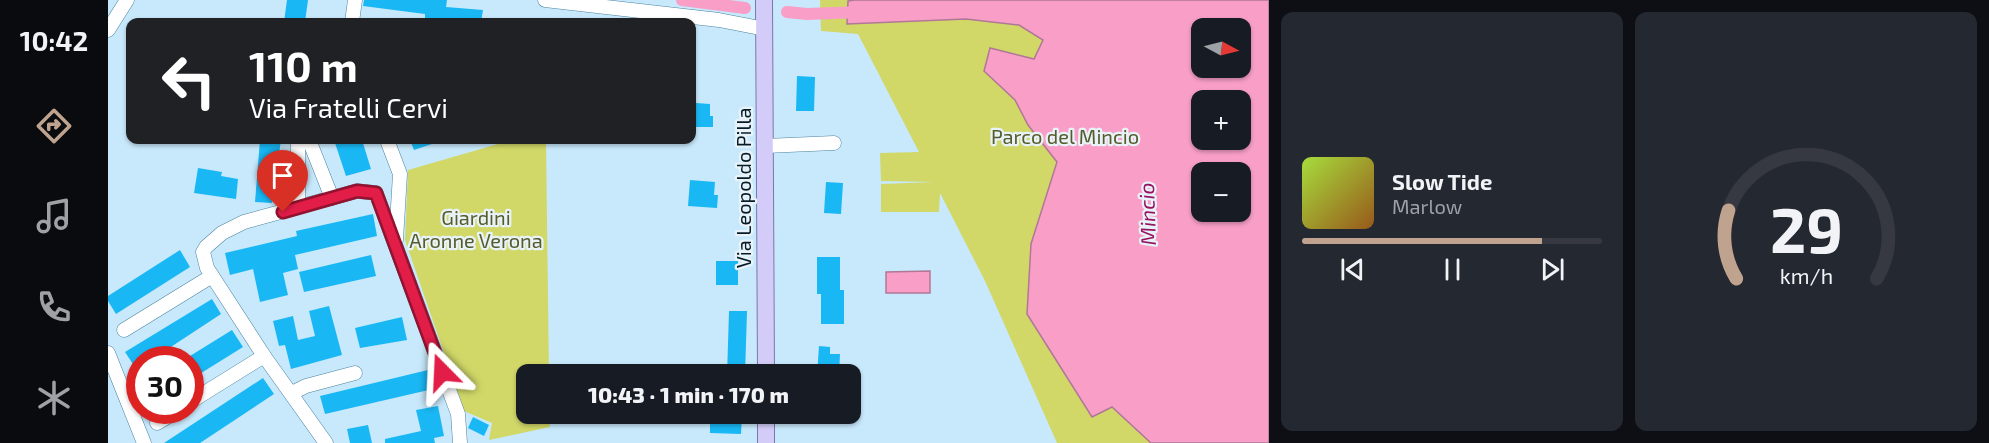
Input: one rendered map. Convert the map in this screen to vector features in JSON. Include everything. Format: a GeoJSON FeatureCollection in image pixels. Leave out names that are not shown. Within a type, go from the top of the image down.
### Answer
{"type":"FeatureCollection","features":[{"type":"Feature","properties":{"kind":"main road","name":"Via Leopoldo Pilla"},"geometry":{"type":"LineString","coordinates":[[764,0],[766,364]]}},
{"type":"Feature","properties":{"kind":"main road"},"geometry":{"type":"LineString","coordinates":[[765,443],[766,424]]}},
{"type":"Feature","properties":{"kind":"street"},"geometry":{"type":"LineString","coordinates":[[108,30],[127,0]]}},
{"type":"Feature","properties":{"kind":"street"},"geometry":{"type":"LineString","coordinates":[[353,18],[355,0]]}},
{"type":"Feature","properties":{"kind":"street"},"geometry":{"type":"LineString","coordinates":[[545,0],[765,25]]}},
{"type":"Feature","properties":{"kind":"street"},"geometry":{"type":"LineString","coordinates":[[765,146],[834,143]]}},
{"type":"Feature","properties":{"kind":"street"},"geometry":{"type":"LineString","coordinates":[[298,144],[298,207]]}},
{"type":"Feature","properties":{"kind":"street"},"geometry":{"type":"LineString","coordinates":[[311,144],[332,198]]}},
{"type":"Feature","properties":{"kind":"street"},"geometry":{"type":"LineString","coordinates":[[389,144],[400,174],[396,247]]}},
{"type":"Feature","properties":{"kind":"street"},"geometry":{"type":"LineString","coordinates":[[326,443],[264,356],[212,276],[203,259],[203,252],[222,233],[235,226],[357,191],[376,193],[391,186],[400,174]]}},
{"type":"Feature","properties":{"kind":"street"},"geometry":{"type":"LineString","coordinates":[[376,193],[458,414],[459,443]]}},
{"type":"Feature","properties":{"kind":"street"},"geometry":{"type":"LineString","coordinates":[[124,330],[212,276]]}},
{"type":"Feature","properties":{"kind":"street"},"geometry":{"type":"LineString","coordinates":[[108,352],[111,371],[144,443]]}},
{"type":"Feature","properties":{"kind":"street"},"geometry":{"type":"LineString","coordinates":[[204,393],[264,356]]}},
{"type":"Feature","properties":{"kind":"street"},"geometry":{"type":"LineString","coordinates":[[292,393],[306,386],[355,373]]}},
{"type":"Feature","properties":{"kind":"green space","name":"Parco del Mincio"},"geometry":{"type":"Polygon","coordinates":[[[820,0],[1269,0],[1269,443],[1057,443],[985,281],[940,193],[939,212],[881,212],[881,184],[934,182],[881,181],[880,153],[919,152],[858,34],[821,31],[820,0]]]}},
{"type":"Feature","properties":{"kind":"green space","name":"Giardini Aronne Verona"},"geometry":{"type":"Polygon","coordinates":[[[498,144],[546,144],[549,364],[516,364],[516,424],[550,424],[550,427],[489,440],[492,423],[464,411],[405,240],[408,170],[498,144]]]}},
{"type":"Feature","properties":{"kind":"water","name":"Parco del Mincio"},"geometry":{"type":"Polygon","coordinates":[[[855,0],[1269,0],[1269,443],[1151,443],[1112,407],[1092,417],[1027,314],[1031,244],[1057,162],[1028,125],[1015,100],[984,71],[990,48],[1034,59],[1043,40],[1019,25],[966,19],[847,24],[848,1],[855,0]]]}},
{"type":"Feature","properties":{"kind":"water"},"geometry":{"type":"Polygon","coordinates":[[[930,271],[930,293],[886,293],[886,272],[930,271]]]}},
{"type":"Feature","properties":{"kind":"building"},"geometry":{"type":"Polygon","coordinates":[[[287,0],[308,0],[306,18],[285,18],[287,0]]]}},
{"type":"Feature","properties":{"kind":"building"},"geometry":{"type":"Polygon","coordinates":[[[364,0],[447,0],[446,7],[483,10],[482,18],[425,18],[425,14],[363,6],[364,0]]]}},
{"type":"Feature","properties":{"kind":"building"},"geometry":{"type":"Polygon","coordinates":[[[797,76],[815,77],[814,111],[796,111],[797,76]]]}},
{"type":"Feature","properties":{"kind":"building"},"geometry":{"type":"Polygon","coordinates":[[[696,103],[710,104],[713,127],[696,127],[696,103]]]}},
{"type":"Feature","properties":{"kind":"building"},"geometry":{"type":"Polygon","coordinates":[[[260,144],[280,144],[272,203],[255,202],[260,144]]]}},
{"type":"Feature","properties":{"kind":"building"},"geometry":{"type":"Polygon","coordinates":[[[335,144],[363,144],[371,169],[346,176],[335,144]]]}},
{"type":"Feature","properties":{"kind":"building"},"geometry":{"type":"Polygon","coordinates":[[[412,144],[432,144],[414,150],[412,144]]]}},
{"type":"Feature","properties":{"kind":"building"},"geometry":{"type":"Polygon","coordinates":[[[198,168],[222,172],[221,176],[238,179],[236,199],[194,193],[198,168]]]}},
{"type":"Feature","properties":{"kind":"building"},"geometry":{"type":"Polygon","coordinates":[[[690,180],[715,182],[714,195],[718,195],[717,208],[688,206],[690,180]]]}},
{"type":"Feature","properties":{"kind":"building"},"geometry":{"type":"Polygon","coordinates":[[[826,182],[843,183],[841,214],[824,213],[826,182]]]}},
{"type":"Feature","properties":{"kind":"building"},"geometry":{"type":"Polygon","coordinates":[[[373,214],[377,236],[295,255],[298,269],[283,273],[288,295],[260,302],[253,269],[230,275],[225,253],[297,236],[296,231],[373,214]]]}},
{"type":"Feature","properties":{"kind":"building"},"geometry":{"type":"Polygon","coordinates":[[[180,250],[190,267],[116,314],[108,301],[108,296],[180,250]]]}},
{"type":"Feature","properties":{"kind":"building"},"geometry":{"type":"Polygon","coordinates":[[[371,255],[376,276],[304,292],[299,272],[371,255]]]}},
{"type":"Feature","properties":{"kind":"building"},"geometry":{"type":"Polygon","coordinates":[[[817,257],[840,257],[840,290],[844,290],[844,324],[821,324],[821,294],[817,294],[817,257]]]}},
{"type":"Feature","properties":{"kind":"building"},"geometry":{"type":"Polygon","coordinates":[[[716,261],[738,261],[738,285],[716,285],[716,261]]]}},
{"type":"Feature","properties":{"kind":"building"},"geometry":{"type":"Polygon","coordinates":[[[212,299],[221,314],[172,346],[135,346],[212,299]]]}},
{"type":"Feature","properties":{"kind":"building"},"geometry":{"type":"Polygon","coordinates":[[[329,306],[342,355],[291,369],[285,345],[279,346],[273,321],[293,316],[298,340],[315,336],[309,311],[329,306]]]}},
{"type":"Feature","properties":{"kind":"building"},"geometry":{"type":"Polygon","coordinates":[[[729,311],[747,311],[745,364],[727,364],[729,311]]]}},
{"type":"Feature","properties":{"kind":"building"},"geometry":{"type":"Polygon","coordinates":[[[402,317],[407,340],[360,348],[355,328],[402,317]]]}},
{"type":"Feature","properties":{"kind":"building"},"geometry":{"type":"Polygon","coordinates":[[[232,330],[243,347],[204,371],[204,347],[232,330]]]}},
{"type":"Feature","properties":{"kind":"building"},"geometry":{"type":"Polygon","coordinates":[[[819,346],[830,347],[830,354],[840,354],[840,364],[818,364],[819,346]]]}},
{"type":"Feature","properties":{"kind":"building"},"geometry":{"type":"Polygon","coordinates":[[[428,370],[433,389],[325,414],[320,396],[428,370]]]}},
{"type":"Feature","properties":{"kind":"building"},"geometry":{"type":"Polygon","coordinates":[[[263,378],[274,394],[200,443],[164,443],[193,424],[204,424],[204,417],[263,378]]]}},
{"type":"Feature","properties":{"kind":"building"},"geometry":{"type":"Polygon","coordinates":[[[438,406],[444,436],[434,438],[435,443],[385,443],[385,439],[421,431],[416,410],[438,406]]]}},
{"type":"Feature","properties":{"kind":"building"},"geometry":{"type":"Polygon","coordinates":[[[473,417],[489,425],[484,436],[468,428],[473,417]]]}},
{"type":"Feature","properties":{"kind":"building"},"geometry":{"type":"Polygon","coordinates":[[[710,424],[742,424],[741,434],[710,433],[710,424]]]}},
{"type":"Feature","properties":{"kind":"building"},"geometry":{"type":"Polygon","coordinates":[[[368,425],[372,443],[350,443],[347,429],[368,425]]]}},
{"type":"Feature","properties":{"kind":"waterway"},"geometry":{"type":"LineString","coordinates":[[682,0],[745,8]]}},
{"type":"Feature","properties":{"kind":"waterway"},"geometry":{"type":"LineString","coordinates":[[787,12],[807,14],[862,12]]}},
{"type":"Feature","properties":{"kind":"route"},"geometry":{"type":"LineString","coordinates":[[283,212],[357,191],[376,193],[442,372]]}},
{"type":"Feature","properties":{"kind":"water label","name":"Mincio"},"geometry":{"type":"Point","coordinates":[1148,214]}}]}
